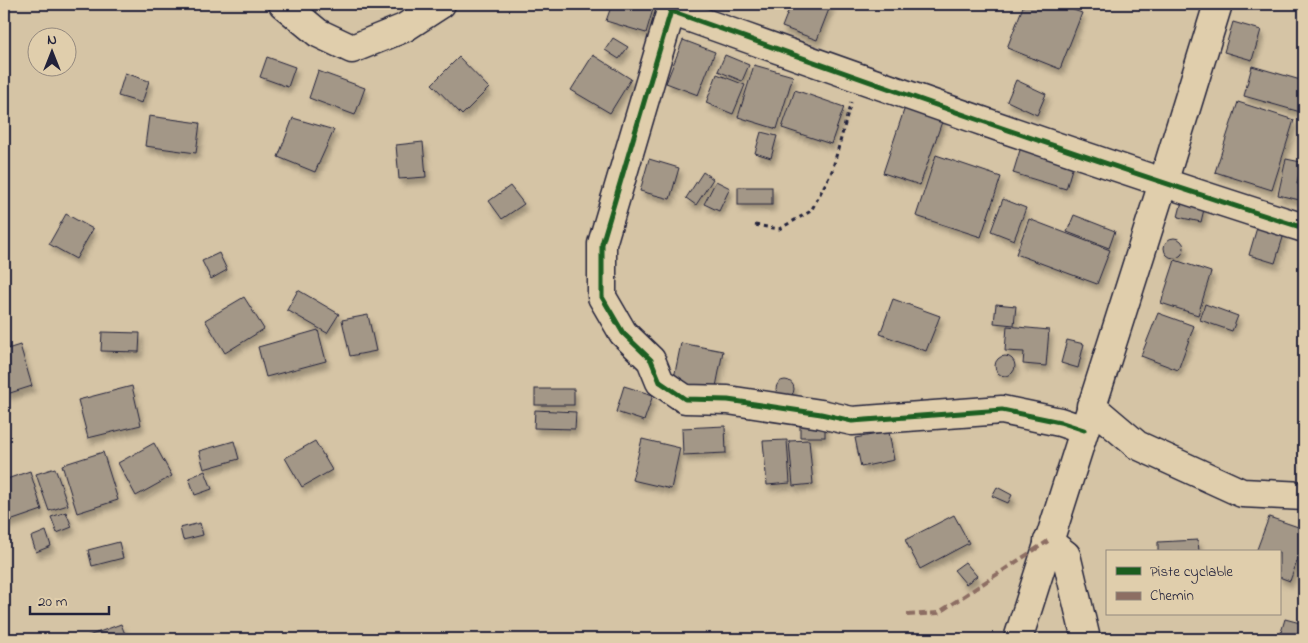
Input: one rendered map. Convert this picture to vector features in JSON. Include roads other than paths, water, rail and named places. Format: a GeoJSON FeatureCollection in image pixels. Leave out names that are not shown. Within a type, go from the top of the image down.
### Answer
{"type":"FeatureCollection","features":[{"type":"Feature","properties":{"kind":"street"},"geometry":{"type":"LineString","coordinates":[[283,4],[318,34],[352,49],[404,28],[441,4]]}},
{"type":"Feature","properties":{"kind":"street"},"geometry":{"type":"LineString","coordinates":[[1018,639],[1218,4]]}},
{"type":"Feature","properties":{"kind":"street"},"geometry":{"type":"LineString","coordinates":[[1304,228],[1163,183],[857,78],[672,7],[602,244],[602,297],[623,333],[650,360],[660,382],[684,398],[728,400],[821,414],[852,421],[1002,410],[1060,422],[1088,418],[1137,445],[1242,493],[1304,496]]}},
{"type":"Feature","properties":{"kind":"street"},"geometry":{"type":"LineString","coordinates":[[1048,541],[1066,555],[1086,639]]}}]}
